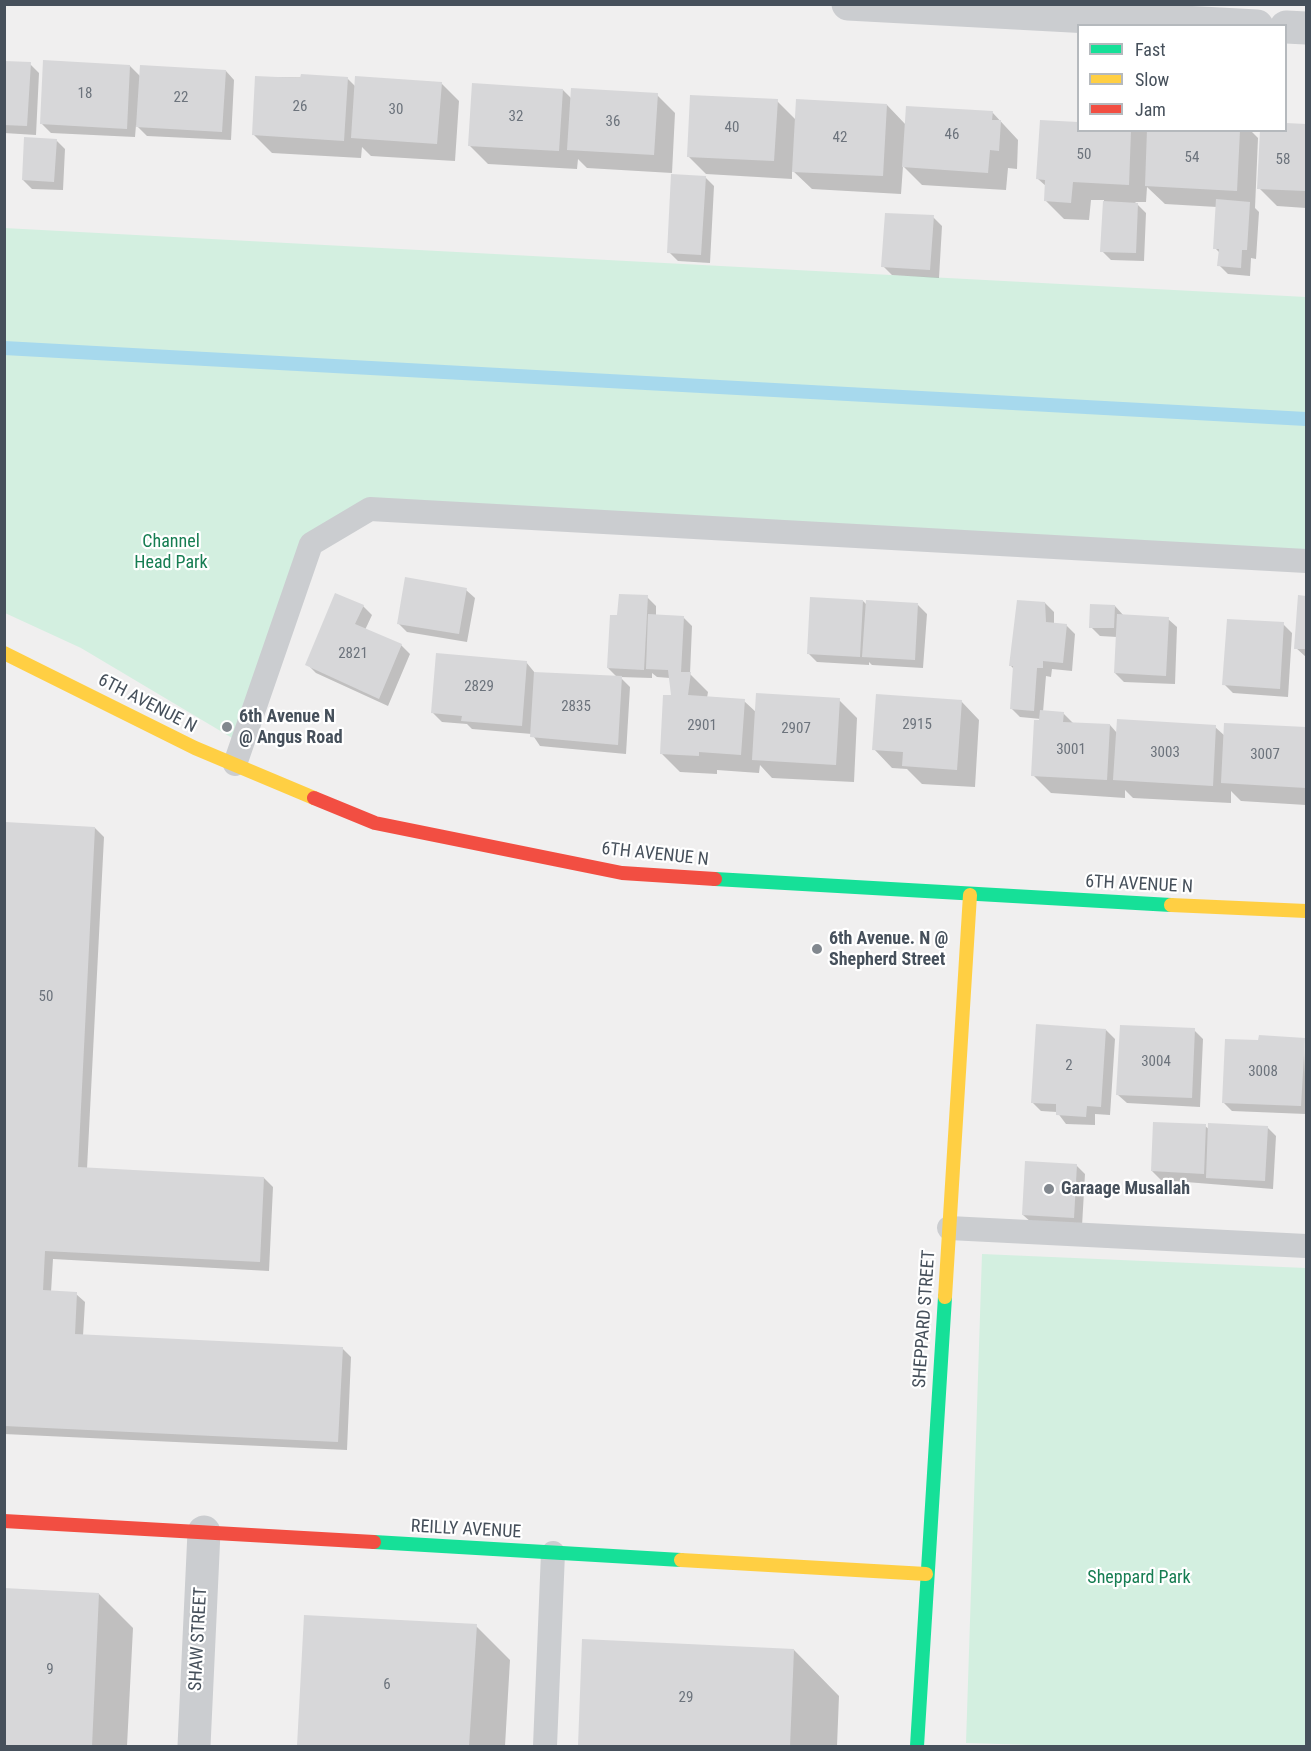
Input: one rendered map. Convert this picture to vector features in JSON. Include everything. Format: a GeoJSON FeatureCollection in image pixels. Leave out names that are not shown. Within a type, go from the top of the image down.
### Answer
{"type":"FeatureCollection","features":[{"type":"Feature","properties":{"kind":"street"},"geometry":{"type":"LineString","coordinates":[[848,4],[1220,24]]}},
{"type":"Feature","properties":{"kind":"street"},"geometry":{"type":"LineString","coordinates":[[1287,27],[1306,28]]}},
{"type":"Feature","properties":{"kind":"street","name":"6TH AVENUE N"},"geometry":{"type":"LineString","coordinates":[[4,653],[195,748],[375,823],[622,873],[1306,911]]}},
{"type":"Feature","properties":{"kind":"street","name":"SHEPPARD STREET"},"geometry":{"type":"LineString","coordinates":[[917,1746],[970,894]]}},
{"type":"Feature","properties":{"kind":"street","name":"REILLY AVENUE"},"geometry":{"type":"LineString","coordinates":[[4,1521],[926,1574]]}},
{"type":"Feature","properties":{"kind":"street","name":"SHAW STREET"},"geometry":{"type":"LineString","coordinates":[[194,1746],[204,1532]]}},
{"type":"Feature","properties":{"kind":"lane"},"geometry":{"type":"LineString","coordinates":[[235,764],[311,544],[369,509],[1306,561]]}},
{"type":"Feature","properties":{"kind":"lane"},"geometry":{"type":"LineString","coordinates":[[949,1228],[1306,1246]]}},
{"type":"Feature","properties":{"kind":"lane"},"geometry":{"type":"LineString","coordinates":[[545,1746],[553,1553]]}},
{"type":"Feature","properties":{"kind":"green space","name":"Channel Head Park"},"geometry":{"type":"Polygon","coordinates":[[[4,228],[1306,297],[1306,561],[370,509],[311,544],[244,745],[81,648],[5,613],[4,228]]]}},
{"type":"Feature","properties":{"kind":"green space","name":"Sheppard Park"},"geometry":{"type":"Polygon","coordinates":[[[982,1254],[1306,1268],[1306,1746],[1064,1746],[966,1743],[982,1254]]]}},
{"type":"Feature","properties":{"kind":"building"},"geometry":{"type":"Polygon","coordinates":[[[43,60],[130,65],[127,129],[40,124],[43,60]]]}},
{"type":"Feature","properties":{"kind":"building"},"geometry":{"type":"Polygon","coordinates":[[[4,61],[31,62],[27,126],[4,125],[4,61]]]}},
{"type":"Feature","properties":{"kind":"building"},"geometry":{"type":"Polygon","coordinates":[[[140,65],[226,70],[222,132],[136,127],[140,65]]]}},
{"type":"Feature","properties":{"kind":"building"},"geometry":{"type":"Polygon","coordinates":[[[301,74],[348,77],[344,141],[252,135],[255,76],[300,78],[301,74]]]}},
{"type":"Feature","properties":{"kind":"building"},"geometry":{"type":"Polygon","coordinates":[[[355,76],[442,82],[437,144],[351,138],[355,76]]]}},
{"type":"Feature","properties":{"kind":"building"},"geometry":{"type":"Polygon","coordinates":[[[472,83],[563,89],[559,151],[468,146],[472,83]]]}},
{"type":"Feature","properties":{"kind":"building"},"geometry":{"type":"Polygon","coordinates":[[[571,88],[658,93],[654,155],[567,150],[571,88]]]}},
{"type":"Feature","properties":{"kind":"building"},"geometry":{"type":"Polygon","coordinates":[[[690,95],[778,99],[774,161],[687,157],[690,95]]]}},
{"type":"Feature","properties":{"kind":"building"},"geometry":{"type":"Polygon","coordinates":[[[796,99],[887,104],[883,176],[792,172],[796,99]]]}},
{"type":"Feature","properties":{"kind":"building"},"geometry":{"type":"Polygon","coordinates":[[[906,106],[993,111],[992,120],[1001,120],[999,151],[990,150],[988,173],[902,167],[906,106]]]}},
{"type":"Feature","properties":{"kind":"building"},"geometry":{"type":"Polygon","coordinates":[[[1040,120],[1077,122],[1077,132],[1131,132],[1129,185],[1073,182],[1071,203],[1044,201],[1045,180],[1036,179],[1040,120]]]}},
{"type":"Feature","properties":{"kind":"building"},"geometry":{"type":"Polygon","coordinates":[[[1287,123],[1306,124],[1306,191],[1257,189],[1260,132],[1287,132],[1287,123]]]}},
{"type":"Feature","properties":{"kind":"building"},"geometry":{"type":"Polygon","coordinates":[[[1147,132],[1240,132],[1237,191],[1145,186],[1147,132]]]}},
{"type":"Feature","properties":{"kind":"building"},"geometry":{"type":"Polygon","coordinates":[[[24,137],[57,139],[54,182],[22,180],[24,137]]]}},
{"type":"Feature","properties":{"kind":"building"},"geometry":{"type":"Polygon","coordinates":[[[671,174],[706,176],[701,255],[667,253],[671,174]]]}},
{"type":"Feature","properties":{"kind":"building"},"geometry":{"type":"Polygon","coordinates":[[[1216,199],[1250,202],[1247,250],[1242,250],[1241,268],[1217,266],[1219,249],[1213,249],[1216,199]]]}},
{"type":"Feature","properties":{"kind":"building"},"geometry":{"type":"Polygon","coordinates":[[[1103,201],[1138,203],[1136,253],[1100,252],[1103,201]]]}},
{"type":"Feature","properties":{"kind":"building"},"geometry":{"type":"Polygon","coordinates":[[[885,213],[934,215],[930,270],[881,267],[885,213]]]}},
{"type":"Feature","properties":{"kind":"building"},"geometry":{"type":"Polygon","coordinates":[[[405,577],[467,588],[459,634],[397,624],[405,577]]]}},
{"type":"Feature","properties":{"kind":"building"},"geometry":{"type":"Polygon","coordinates":[[[335,593],[364,605],[355,624],[402,644],[379,699],[305,665],[335,593]]]}},
{"type":"Feature","properties":{"kind":"building"},"geometry":{"type":"Polygon","coordinates":[[[619,594],[648,595],[644,670],[607,668],[610,615],[617,615],[619,594]]]}},
{"type":"Feature","properties":{"kind":"building"},"geometry":{"type":"Polygon","coordinates":[[[1298,595],[1306,596],[1306,649],[1294,649],[1298,595]]]}},
{"type":"Feature","properties":{"kind":"building"},"geometry":{"type":"Polygon","coordinates":[[[810,597],[863,600],[860,657],[807,654],[810,597]]]}},
{"type":"Feature","properties":{"kind":"building"},"geometry":{"type":"Polygon","coordinates":[[[866,600],[918,603],[915,660],[862,657],[866,600]]]}},
{"type":"Feature","properties":{"kind":"building"},"geometry":{"type":"Polygon","coordinates":[[[1017,600],[1045,602],[1046,622],[1067,624],[1063,663],[1043,661],[1043,668],[1037,668],[1034,711],[1010,709],[1013,666],[1009,666],[1017,600]]]}},
{"type":"Feature","properties":{"kind":"building"},"geometry":{"type":"Polygon","coordinates":[[[1090,604],[1115,605],[1114,628],[1089,628],[1090,604]]]}},
{"type":"Feature","properties":{"kind":"building"},"geometry":{"type":"Polygon","coordinates":[[[648,614],[684,616],[681,672],[691,672],[688,695],[745,699],[741,755],[699,752],[699,756],[660,754],[663,695],[671,695],[668,670],[646,669],[648,614]]]}},
{"type":"Feature","properties":{"kind":"building"},"geometry":{"type":"Polygon","coordinates":[[[1117,614],[1169,617],[1166,676],[1114,673],[1117,614]]]}},
{"type":"Feature","properties":{"kind":"building"},"geometry":{"type":"Polygon","coordinates":[[[1227,619],[1284,622],[1280,689],[1222,685],[1227,619]]]}},
{"type":"Feature","properties":{"kind":"building"},"geometry":{"type":"Polygon","coordinates":[[[436,653],[527,661],[522,726],[461,721],[462,716],[431,713],[436,653]]]}},
{"type":"Feature","properties":{"kind":"building"},"geometry":{"type":"Polygon","coordinates":[[[534,672],[622,676],[618,745],[530,737],[534,672]]]}},
{"type":"Feature","properties":{"kind":"building"},"geometry":{"type":"Polygon","coordinates":[[[756,693],[840,698],[836,765],[752,760],[756,693]]]}},
{"type":"Feature","properties":{"kind":"building"},"geometry":{"type":"Polygon","coordinates":[[[876,694],[962,700],[957,770],[902,766],[903,752],[872,750],[876,694]]]}},
{"type":"Feature","properties":{"kind":"building"},"geometry":{"type":"Polygon","coordinates":[[[1040,710],[1064,712],[1063,722],[1110,724],[1107,780],[1031,776],[1034,720],[1039,720],[1040,710]]]}},
{"type":"Feature","properties":{"kind":"building"},"geometry":{"type":"Polygon","coordinates":[[[1117,719],[1216,725],[1213,786],[1113,780],[1117,719]]]}},
{"type":"Feature","properties":{"kind":"building"},"geometry":{"type":"Polygon","coordinates":[[[1224,723],[1306,727],[1306,788],[1221,783],[1224,723]]]}},
{"type":"Feature","properties":{"kind":"building"},"geometry":{"type":"Polygon","coordinates":[[[5,822],[95,827],[78,1167],[264,1177],[260,1262],[45,1251],[43,1290],[77,1292],[75,1334],[343,1347],[338,1442],[5,1426],[5,822]]]}},
{"type":"Feature","properties":{"kind":"building"},"geometry":{"type":"Polygon","coordinates":[[[1036,1024],[1106,1029],[1101,1107],[1087,1106],[1086,1117],[1056,1115],[1056,1104],[1031,1103],[1036,1024]]]}},
{"type":"Feature","properties":{"kind":"building"},"geometry":{"type":"Polygon","coordinates":[[[1120,1025],[1195,1028],[1192,1098],[1116,1095],[1120,1025]]]}},
{"type":"Feature","properties":{"kind":"building"},"geometry":{"type":"Polygon","coordinates":[[[1259,1035],[1305,1038],[1301,1106],[1222,1103],[1225,1039],[1258,1040],[1259,1035]]]}},
{"type":"Feature","properties":{"kind":"building"},"geometry":{"type":"Polygon","coordinates":[[[1153,1122],[1206,1124],[1204,1174],[1151,1171],[1153,1122]]]}},
{"type":"Feature","properties":{"kind":"building"},"geometry":{"type":"Polygon","coordinates":[[[1208,1123],[1268,1126],[1265,1181],[1206,1178],[1208,1123]]]}},
{"type":"Feature","properties":{"kind":"building","name":"Garaage Musallah"},"geometry":{"type":"Polygon","coordinates":[[[1025,1161],[1077,1164],[1074,1218],[1022,1215],[1025,1161]]]}},
{"type":"Feature","properties":{"kind":"building"},"geometry":{"type":"Polygon","coordinates":[[[4,1588],[99,1593],[92,1746],[4,1746],[4,1588]]]}},
{"type":"Feature","properties":{"kind":"building"},"geometry":{"type":"Polygon","coordinates":[[[304,1615],[477,1624],[469,1746],[297,1746],[304,1615]]]}},
{"type":"Feature","properties":{"kind":"building"},"geometry":{"type":"Polygon","coordinates":[[[582,1639],[794,1649],[790,1746],[578,1746],[582,1639]]]}},
{"type":"Feature","properties":{"kind":"waterway"},"geometry":{"type":"LineString","coordinates":[[4,348],[1306,419]]}},
{"type":"Feature","properties":{"kind":"traffic: fast"},"geometry":{"type":"LineString","coordinates":[[715,879],[1171,905]]}},
{"type":"Feature","properties":{"kind":"traffic: fast"},"geometry":{"type":"LineString","coordinates":[[917,1746],[945,1297]]}},
{"type":"Feature","properties":{"kind":"traffic: fast"},"geometry":{"type":"LineString","coordinates":[[374,1542],[681,1560]]}},
{"type":"Feature","properties":{"kind":"traffic: slow"},"geometry":{"type":"LineString","coordinates":[[4,653],[195,748],[314,798]]}},
{"type":"Feature","properties":{"kind":"traffic: slow"},"geometry":{"type":"LineString","coordinates":[[945,1297],[970,895]]}},
{"type":"Feature","properties":{"kind":"traffic: slow"},"geometry":{"type":"LineString","coordinates":[[1171,905],[1306,911]]}},
{"type":"Feature","properties":{"kind":"traffic: slow"},"geometry":{"type":"LineString","coordinates":[[681,1560],[926,1574]]}},
{"type":"Feature","properties":{"kind":"traffic: jam"},"geometry":{"type":"LineString","coordinates":[[314,798],[375,823],[622,873],[715,879]]}},
{"type":"Feature","properties":{"kind":"traffic: jam"},"geometry":{"type":"LineString","coordinates":[[4,1521],[374,1542]]}},
{"type":"Feature","properties":{"kind":"place","name":"6th Avenue N @ Angus Road"},"geometry":{"type":"Point","coordinates":[227,727]}},
{"type":"Feature","properties":{"kind":"place","name":"6th Avenue. N @ Shepherd Street"},"geometry":{"type":"Point","coordinates":[817,949]}},
{"type":"Feature","properties":{"kind":"place","name":"Garaage Musallah"},"geometry":{"type":"Point","coordinates":[1049,1189]}}]}
